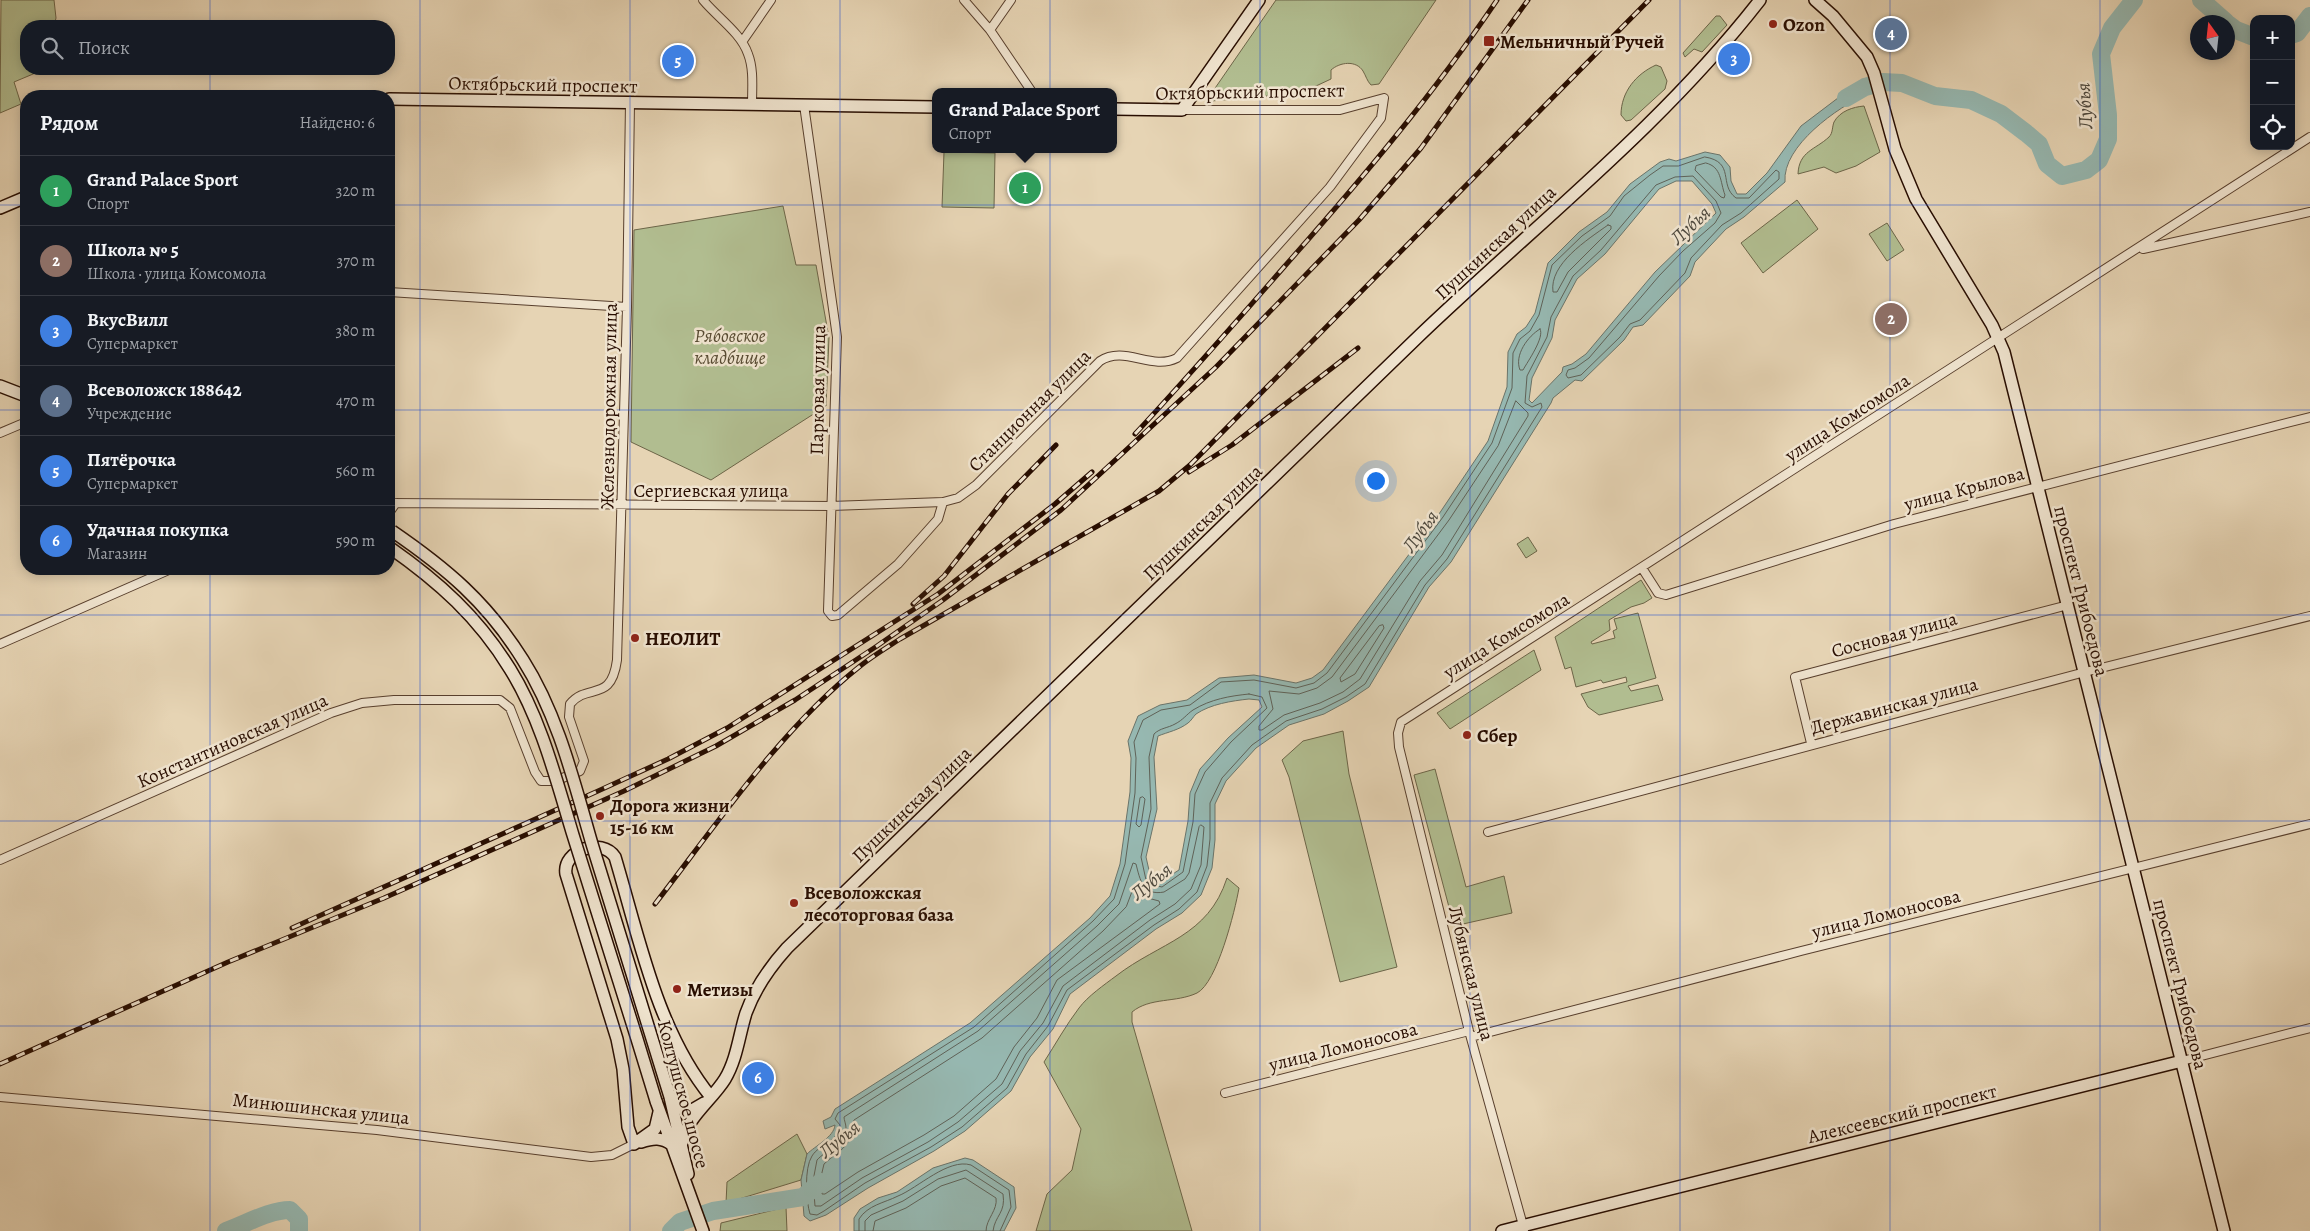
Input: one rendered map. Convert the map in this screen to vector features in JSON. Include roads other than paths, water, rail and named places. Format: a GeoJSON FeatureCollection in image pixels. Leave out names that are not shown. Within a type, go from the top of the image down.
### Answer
{"type":"FeatureCollection","features":[{"type":"Feature","properties":{"kind":"street"},"geometry":{"type":"LineString","coordinates":[[703,0],[742,42],[748,54],[752,68],[752,104]]}},
{"type":"Feature","properties":{"kind":"street"},"geometry":{"type":"LineString","coordinates":[[742,42],[771,0]]}},
{"type":"Feature","properties":{"kind":"street"},"geometry":{"type":"LineString","coordinates":[[964,0],[990,30],[1029,88]]}},
{"type":"Feature","properties":{"kind":"street"},"geometry":{"type":"LineString","coordinates":[[990,30],[1011,0]]}},
{"type":"Feature","properties":{"kind":"street"},"geometry":{"type":"LineString","coordinates":[[1182,110],[1258,0]]}},
{"type":"Feature","properties":{"kind":"street","name":"Пушкинская улица"},"geometry":{"type":"LineString","coordinates":[[677,1144],[729,1071],[754,994],[771,966],[787,948],[1423,332],[1647,123],[1720,49],[1760,0]]}},
{"type":"Feature","properties":{"kind":"street","name":"проспект Грибоедова"},"geometry":{"type":"LineString","coordinates":[[1815,0],[1833,16],[1862,49],[1874,73],[1895,149],[1916,200],[1998,338],[2004,352],[2224,1231]]}},
{"type":"Feature","properties":{"kind":"street","name":"Октябрьский проспект"},"geometry":{"type":"LineString","coordinates":[[1117,109],[1340,110],[1384,98]]}},
{"type":"Feature","properties":{"kind":"street","name":"Станционная улица"},"geometry":{"type":"LineString","coordinates":[[943,502],[958,498],[976,486],[1100,361],[1108,356],[1117,354],[1157,363],[1168,363],[1177,358],[1330,187],[1381,118],[1384,98]]}},
{"type":"Feature","properties":{"kind":"street","name":"Октябрьский проспект"},"geometry":{"type":"LineString","coordinates":[[395,99],[932,107]]}},
{"type":"Feature","properties":{"kind":"street","name":"Железнодорожная улица"},"geometry":{"type":"LineString","coordinates":[[488,698],[500,700],[510,708],[537,777],[541,781],[547,782],[573,775],[583,767],[582,753],[568,710],[574,699],[598,692],[607,686],[615,674],[622,506],[630,103]]}},
{"type":"Feature","properties":{"kind":"street","name":"Парковая улица"},"geometry":{"type":"LineString","coordinates":[[804,105],[837,337],[828,611],[832,616],[838,615],[898,564],[938,519],[943,502]]}},
{"type":"Feature","properties":{"kind":"street","name":"улица Комсомола"},"geometry":{"type":"LineString","coordinates":[[1401,722],[2310,137]]}},
{"type":"Feature","properties":{"kind":"street"},"geometry":{"type":"LineString","coordinates":[[0,208],[20,200]]}},
{"type":"Feature","properties":{"kind":"street"},"geometry":{"type":"LineString","coordinates":[[2136,250],[2310,212]]}},
{"type":"Feature","properties":{"kind":"street"},"geometry":{"type":"LineString","coordinates":[[395,292],[627,307]]}},
{"type":"Feature","properties":{"kind":"street"},"geometry":{"type":"LineString","coordinates":[[0,386],[20,394]]}},
{"type":"Feature","properties":{"kind":"street","name":"улица Крылова"},"geometry":{"type":"LineString","coordinates":[[1642,568],[1658,592],[1666,595],[1894,524],[2038,485],[2310,417]]}},
{"type":"Feature","properties":{"kind":"street"},"geometry":{"type":"LineString","coordinates":[[0,433],[20,425]]}},
{"type":"Feature","properties":{"kind":"street","name":"Сергиевская улица"},"geometry":{"type":"LineString","coordinates":[[395,503],[831,506],[943,502]]}},
{"type":"Feature","properties":{"kind":"street","name":"Колтушское шоссе"},"geometry":{"type":"LineString","coordinates":[[395,532],[437,562],[466,588],[493,618],[523,660],[537,685],[552,719],[573,781],[670,1097],[677,1144],[703,1231]]}},
{"type":"Feature","properties":{"kind":"street","name":"Колтушское шоссе"},"geometry":{"type":"LineString","coordinates":[[395,551],[427,574],[455,598],[480,626],[524,693],[558,785],[658,1106],[677,1144]]}},
{"type":"Feature","properties":{"kind":"street"},"geometry":{"type":"LineString","coordinates":[[0,644],[157,575]]}},
{"type":"Feature","properties":{"kind":"street","name":"Сосновая улица"},"geometry":{"type":"LineString","coordinates":[[1811,744],[1795,677],[2068,605]]}},
{"type":"Feature","properties":{"kind":"street","name":"Державинская улица"},"geometry":{"type":"LineString","coordinates":[[1488,832],[2085,672],[2310,616]]}},
{"type":"Feature","properties":{"kind":"street","name":"Константиновская улица"},"geometry":{"type":"LineString","coordinates":[[0,860],[331,713],[362,703],[394,700],[488,698]]}},
{"type":"Feature","properties":{"kind":"street","name":"Лубянская улица"},"geometry":{"type":"LineString","coordinates":[[1401,722],[1398,733],[1399,747],[1470,1034],[1524,1228]]}},
{"type":"Feature","properties":{"kind":"street","name":"улица Ломоносова"},"geometry":{"type":"LineString","coordinates":[[1225,1093],[1470,1034],[2310,824]]}},
{"type":"Feature","properties":{"kind":"street"},"geometry":{"type":"LineString","coordinates":[[634,1144],[628,1127],[623,1069],[617,1039],[566,874],[566,863],[573,854],[602,847],[611,852],[615,857],[664,1015],[685,1059],[711,1097]]}},
{"type":"Feature","properties":{"kind":"street","name":"Алексеевский проспект"},"geometry":{"type":"LineString","coordinates":[[1502,1231],[1524,1228],[2310,1028]]}},
{"type":"Feature","properties":{"kind":"street","name":"Минюшинская улица"},"geometry":{"type":"LineString","coordinates":[[0,1096],[378,1130],[591,1156],[612,1155],[634,1144],[655,1129],[658,1106]]}},
{"type":"Feature","properties":{"kind":"street","name":"Пушкинская улица"},"geometry":{"type":"LineString","coordinates":[[670,1097],[684,1110],[692,1110],[711,1097]]}},
{"type":"Feature","properties":{"kind":"street","name":"Минюшинская улица"},"geometry":{"type":"LineString","coordinates":[[634,1144],[658,1138],[677,1144]]}},
{"type":"Feature","properties":{"kind":"water"},"geometry":{"type":"Polygon","coordinates":[[[1863,79],[1867,94],[1842,108],[1814,129],[1792,155],[1786,168],[1785,182],[1744,217],[1726,229],[1695,262],[1690,276],[1643,325],[1633,327],[1624,340],[1582,381],[1575,380],[1553,398],[1451,562],[1429,587],[1369,687],[1324,714],[1289,725],[1256,748],[1226,781],[1215,804],[1215,840],[1212,868],[1201,895],[1182,913],[1156,929],[1070,994],[1053,1029],[1030,1057],[1011,1091],[965,1131],[826,1215],[810,1221],[804,1216],[801,1180],[807,1154],[828,1137],[835,1125],[825,1129],[823,1121],[831,1117],[835,1109],[970,1023],[1090,918],[1110,896],[1120,864],[1130,792],[1131,758],[1128,741],[1138,716],[1160,705],[1187,700],[1219,678],[1254,675],[1296,683],[1312,678],[1323,670],[1439,514],[1488,441],[1507,387],[1508,352],[1517,334],[1526,327],[1535,313],[1548,263],[1579,232],[1607,212],[1630,184],[1660,162],[1669,159],[1676,161],[1705,152],[1720,155],[1730,167],[1731,181],[1737,194],[1746,194],[1767,173],[1801,126],[1863,79]],[[1676,181],[1659,189],[1605,254],[1577,279],[1555,320],[1552,338],[1532,378],[1529,400],[1532,403],[1562,372],[1563,367],[1572,364],[1586,354],[1655,272],[1716,213],[1712,204],[1692,181],[1676,181]],[[1249,699],[1215,705],[1196,714],[1185,725],[1158,736],[1154,757],[1157,809],[1146,857],[1151,879],[1160,882],[1179,870],[1188,821],[1190,793],[1200,769],[1228,738],[1262,707],[1259,700],[1249,699]]]}},
{"type":"Feature","properties":{"kind":"water"},"geometry":{"type":"Polygon","coordinates":[[[965,1158],[973,1160],[1014,1187],[1016,1208],[1004,1231],[854,1231],[854,1218],[860,1209],[878,1198],[897,1192],[933,1168],[965,1158]]]}},
{"type":"Feature","properties":{"kind":"waterway","name":"Лубья"},"geometry":{"type":"LineString","coordinates":[[1846,98],[1865,87],[1883,82],[1902,83],[1935,96],[1971,100],[2001,114],[2026,133],[2039,144],[2047,164],[2062,176],[2086,170],[2099,160],[2108,139],[2108,115],[2101,54],[2112,28],[2134,0]]}},
{"type":"Feature","properties":{"kind":"waterway","name":"Лубья"},"geometry":{"type":"LineString","coordinates":[[2201,0],[2218,15]]}},
{"type":"Feature","properties":{"kind":"waterway","name":"Лубья"},"geometry":{"type":"LineString","coordinates":[[2295,34],[2310,16]]}},
{"type":"Feature","properties":{"kind":"waterway","name":"Лубья"},"geometry":{"type":"LineString","coordinates":[[2235,29],[2250,35]]}},
{"type":"Feature","properties":{"kind":"waterway","name":"Лубья"},"geometry":{"type":"LineString","coordinates":[[671,1231],[680,1222],[713,1211],[803,1197],[821,1182]]}},
{"type":"Feature","properties":{"kind":"waterway","name":"Лубья"},"geometry":{"type":"LineString","coordinates":[[226,1231],[274,1212],[290,1210],[299,1219],[299,1231]]}},
{"type":"Feature","properties":{"kind":"railway"},"geometry":{"type":"LineString","coordinates":[[1135,434],[1229,330],[1368,170],[1422,104],[1497,0]]}},
{"type":"Feature","properties":{"kind":"railway"},"geometry":{"type":"LineString","coordinates":[[0,1064],[228,962],[384,898],[624,791],[716,746],[795,700],[877,646],[943,600],[1061,510],[1216,367],[1359,220],[1421,148],[1528,0]]}},
{"type":"Feature","properties":{"kind":"railway"},"geometry":{"type":"LineString","coordinates":[[655,904],[776,748],[830,692],[864,663],[900,639],[1159,491],[1190,465],[1649,0]]}},
{"type":"Feature","properties":{"kind":"railway"},"geometry":{"type":"LineString","coordinates":[[1189,472],[1232,445],[1358,348]]}},
{"type":"Feature","properties":{"kind":"railway"},"geometry":{"type":"LineString","coordinates":[[913,604],[944,576],[1008,494],[1056,445]]}},
{"type":"Feature","properties":{"kind":"railway"},"geometry":{"type":"LineString","coordinates":[[292,928],[668,759],[727,728],[938,594],[1055,504],[1092,472]]}},
{"type":"Feature","properties":{"kind":"place","name":"Ozon"},"geometry":{"type":"Point","coordinates":[1773,24]}},
{"type":"Feature","properties":{"kind":"place","name":"Всеволожск 188642"},"geometry":{"type":"Point","coordinates":[1891,34]}},
{"type":"Feature","properties":{"kind":"place","name":"Мельничный Ручей"},"geometry":{"type":"Point","coordinates":[1489,41]}},
{"type":"Feature","properties":{"kind":"place","name":"ВкусВилл"},"geometry":{"type":"Point","coordinates":[1734,59]}},
{"type":"Feature","properties":{"kind":"place","name":"Пятёрочка"},"geometry":{"type":"Point","coordinates":[678,61]}},
{"type":"Feature","properties":{"kind":"place","name":"Grand Palace Sport"},"geometry":{"type":"Point","coordinates":[1025,188]}},
{"type":"Feature","properties":{"kind":"place","name":"Школа № 5"},"geometry":{"type":"Point","coordinates":[1891,319]}},
{"type":"Feature","properties":{"kind":"place","name":"НЕОЛИТ"},"geometry":{"type":"Point","coordinates":[635,638]}},
{"type":"Feature","properties":{"kind":"place","name":"Сбер"},"geometry":{"type":"Point","coordinates":[1467,735]}},
{"type":"Feature","properties":{"kind":"place","name":"Дорога жизни 15-16 км"},"geometry":{"type":"Point","coordinates":[600,816]}},
{"type":"Feature","properties":{"kind":"place","name":"Всеволожская лесоторговая база"},"geometry":{"type":"Point","coordinates":[794,903]}},
{"type":"Feature","properties":{"kind":"place","name":"Метизы"},"geometry":{"type":"Point","coordinates":[677,989]}},
{"type":"Feature","properties":{"kind":"place","name":"Удачная покупка"},"geometry":{"type":"Point","coordinates":[758,1078]}},
{"type":"Feature","properties":{"kind":"park label","name":"Рябовское кладбище"},"geometry":{"type":"Point","coordinates":[730,346]}}]}
